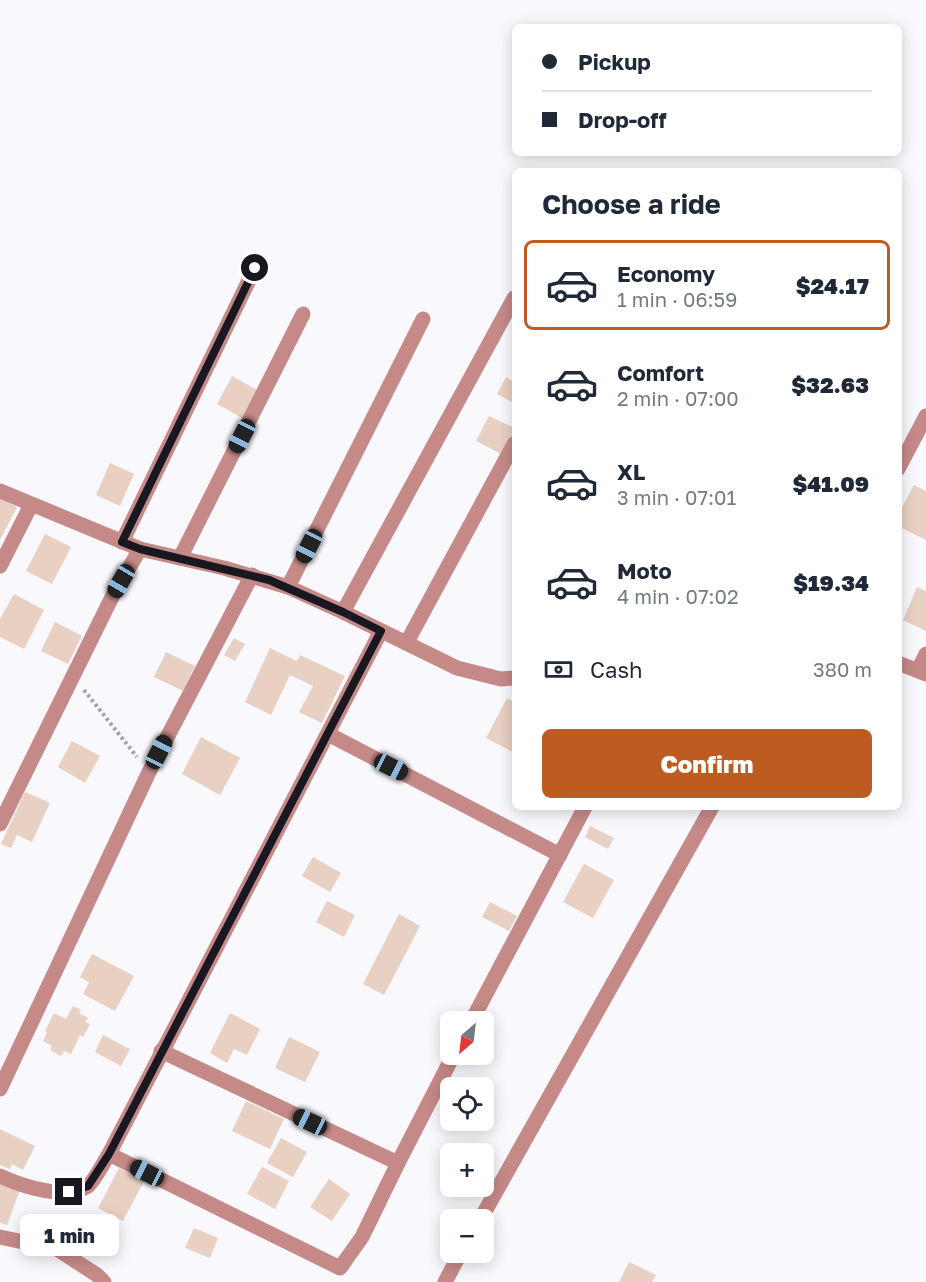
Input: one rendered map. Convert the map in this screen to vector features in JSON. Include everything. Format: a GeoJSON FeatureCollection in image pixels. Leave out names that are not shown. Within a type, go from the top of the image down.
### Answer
{"type":"FeatureCollection","features":[{"type":"Feature","properties":{"kind":"street"},"geometry":{"type":"LineString","coordinates":[[122,542],[255,268]]}},
{"type":"Feature","properties":{"kind":"street"},"geometry":{"type":"LineString","coordinates":[[343,612],[512,302]]}},
{"type":"Feature","properties":{"kind":"street"},"geometry":{"type":"LineString","coordinates":[[180,558],[303,314]]}},
{"type":"Feature","properties":{"kind":"street"},"geometry":{"type":"LineString","coordinates":[[288,587],[423,319]]}},
{"type":"Feature","properties":{"kind":"street"},"geometry":{"type":"LineString","coordinates":[[902,461],[926,416]]}},
{"type":"Feature","properties":{"kind":"street"},"geometry":{"type":"LineString","coordinates":[[407,642],[512,448]]}},
{"type":"Feature","properties":{"kind":"street"},"geometry":{"type":"LineString","coordinates":[[0,491],[140,549],[252,575],[288,587],[407,642],[457,668],[510,681]]}},
{"type":"Feature","properties":{"kind":"street"},"geometry":{"type":"LineString","coordinates":[[0,566],[31,505]]}},
{"type":"Feature","properties":{"kind":"street"},"geometry":{"type":"LineString","coordinates":[[0,824],[112,597],[140,549]]}},
{"type":"Feature","properties":{"kind":"street"},"geometry":{"type":"LineString","coordinates":[[0,1089],[149,772],[252,575]]}},
{"type":"Feature","properties":{"kind":"street"},"geometry":{"type":"LineString","coordinates":[[0,1176],[17,1184],[44,1190],[69,1192],[88,1186],[109,1154],[381,631]]}},
{"type":"Feature","properties":{"kind":"street"},"geometry":{"type":"LineString","coordinates":[[902,664],[922,672],[926,654]]}},
{"type":"Feature","properties":{"kind":"street"},"geometry":{"type":"LineString","coordinates":[[328,734],[560,855]]}},
{"type":"Feature","properties":{"kind":"street"},"geometry":{"type":"LineString","coordinates":[[477,1011],[583,810]]}},
{"type":"Feature","properties":{"kind":"street"},"geometry":{"type":"LineString","coordinates":[[486,1209],[710,810]]}},
{"type":"Feature","properties":{"kind":"street"},"geometry":{"type":"LineString","coordinates":[[161,1051],[398,1163]]}},
{"type":"Feature","properties":{"kind":"street"},"geometry":{"type":"LineString","coordinates":[[333,1282],[362,1237],[448,1065]]}},
{"type":"Feature","properties":{"kind":"street"},"geometry":{"type":"LineString","coordinates":[[109,1154],[340,1268]]}},
{"type":"Feature","properties":{"kind":"street"},"geometry":{"type":"LineString","coordinates":[[0,1237],[57,1249],[99,1280]]}},
{"type":"Feature","properties":{"kind":"street"},"geometry":{"type":"LineString","coordinates":[[445,1282],[455,1263]]}},
{"type":"Feature","properties":{"kind":"path"},"geometry":{"type":"LineString","coordinates":[[73,676],[149,772]]}},
{"type":"Feature","properties":{"kind":"building"},"geometry":{"type":"Polygon","coordinates":[[[232,376],[261,392],[246,420],[217,404],[232,376]]]}},
{"type":"Feature","properties":{"kind":"building"},"geometry":{"type":"Polygon","coordinates":[[[506,377],[512,381],[512,402],[497,394],[506,377]]]}},
{"type":"Feature","properties":{"kind":"building"},"geometry":{"type":"Polygon","coordinates":[[[489,416],[512,427],[512,436],[503,455],[476,441],[489,416]]]}},
{"type":"Feature","properties":{"kind":"building"},"geometry":{"type":"Polygon","coordinates":[[[110,463],[134,474],[120,506],[96,495],[110,463]]]}},
{"type":"Feature","properties":{"kind":"building"},"geometry":{"type":"Polygon","coordinates":[[[914,485],[926,491],[926,540],[902,528],[902,508],[914,485]]]}},
{"type":"Feature","properties":{"kind":"building"},"geometry":{"type":"Polygon","coordinates":[[[0,498],[17,507],[0,540],[0,498]]]}},
{"type":"Feature","properties":{"kind":"building"},"geometry":{"type":"Polygon","coordinates":[[[45,534],[71,547],[52,584],[26,571],[45,534]]]}},
{"type":"Feature","properties":{"kind":"building"},"geometry":{"type":"Polygon","coordinates":[[[917,587],[926,591],[926,631],[903,620],[917,587]]]}},
{"type":"Feature","properties":{"kind":"building"},"geometry":{"type":"Polygon","coordinates":[[[14,594],[44,610],[24,649],[0,637],[0,619],[14,594]]]}},
{"type":"Feature","properties":{"kind":"building"},"geometry":{"type":"Polygon","coordinates":[[[55,622],[82,636],[68,664],[41,651],[55,622]]]}},
{"type":"Feature","properties":{"kind":"building"},"geometry":{"type":"Polygon","coordinates":[[[234,638],[245,644],[235,661],[224,655],[234,638]]]}},
{"type":"Feature","properties":{"kind":"building"},"geometry":{"type":"Polygon","coordinates":[[[270,648],[297,661],[300,655],[345,676],[322,723],[299,712],[313,686],[290,675],[271,715],[245,702],[270,648]]]}},
{"type":"Feature","properties":{"kind":"building"},"geometry":{"type":"Polygon","coordinates":[[[166,652],[195,666],[183,691],[154,677],[166,652]]]}},
{"type":"Feature","properties":{"kind":"building"},"geometry":{"type":"Polygon","coordinates":[[[507,698],[512,701],[512,752],[486,738],[507,698]]]}},
{"type":"Feature","properties":{"kind":"building"},"geometry":{"type":"Polygon","coordinates":[[[201,737],[240,758],[220,795],[182,774],[201,737]]]}},
{"type":"Feature","properties":{"kind":"building"},"geometry":{"type":"Polygon","coordinates":[[[72,741],[100,756],[85,783],[58,767],[72,741]]]}},
{"type":"Feature","properties":{"kind":"building"},"geometry":{"type":"Polygon","coordinates":[[[25,792],[50,803],[32,842],[17,835],[11,848],[1,844],[25,792]]]}},
{"type":"Feature","properties":{"kind":"building"},"geometry":{"type":"Polygon","coordinates":[[[590,826],[614,838],[608,849],[585,837],[590,826]]]}},
{"type":"Feature","properties":{"kind":"building"},"geometry":{"type":"Polygon","coordinates":[[[313,857],[341,873],[330,892],[302,876],[313,857]]]}},
{"type":"Feature","properties":{"kind":"building"},"geometry":{"type":"Polygon","coordinates":[[[584,864],[614,880],[593,918],[563,902],[584,864]]]}},
{"type":"Feature","properties":{"kind":"building"},"geometry":{"type":"Polygon","coordinates":[[[327,901],[355,915],[344,937],[316,922],[327,901]]]}},
{"type":"Feature","properties":{"kind":"building"},"geometry":{"type":"Polygon","coordinates":[[[490,902],[517,916],[509,931],[482,917],[490,902]]]}},
{"type":"Feature","properties":{"kind":"building"},"geometry":{"type":"Polygon","coordinates":[[[399,914],[420,926],[384,995],[363,984],[399,914]]]}},
{"type":"Feature","properties":{"kind":"building"},"geometry":{"type":"Polygon","coordinates":[[[92,954],[134,976],[115,1011],[83,994],[89,982],[80,977],[92,954]]]}},
{"type":"Feature","properties":{"kind":"building"},"geometry":{"type":"Polygon","coordinates":[[[73,1006],[81,1010],[79,1013],[88,1018],[85,1022],[90,1024],[83,1037],[80,1035],[71,1054],[64,1051],[61,1056],[50,1050],[52,1046],[43,1041],[47,1032],[45,1031],[54,1013],[66,1019],[73,1006]]]}},
{"type":"Feature","properties":{"kind":"building"},"geometry":{"type":"Polygon","coordinates":[[[230,1013],[260,1029],[247,1055],[234,1049],[227,1063],[210,1053],[230,1013]]]}},
{"type":"Feature","properties":{"kind":"building"},"geometry":{"type":"Polygon","coordinates":[[[103,1035],[130,1049],[121,1066],[95,1052],[103,1035]]]}},
{"type":"Feature","properties":{"kind":"building"},"geometry":{"type":"Polygon","coordinates":[[[289,1037],[320,1052],[305,1082],[275,1068],[289,1037]]]}},
{"type":"Feature","properties":{"kind":"building"},"geometry":{"type":"Polygon","coordinates":[[[246,1101],[284,1119],[270,1149],[232,1131],[246,1101]]]}},
{"type":"Feature","properties":{"kind":"building"},"geometry":{"type":"Polygon","coordinates":[[[0,1129],[35,1146],[23,1170],[12,1164],[10,1169],[0,1165],[0,1129]]]}},
{"type":"Feature","properties":{"kind":"building"},"geometry":{"type":"Polygon","coordinates":[[[281,1138],[307,1152],[293,1177],[267,1163],[281,1138]]]}},
{"type":"Feature","properties":{"kind":"building"},"geometry":{"type":"Polygon","coordinates":[[[262,1167],[289,1181],[275,1209],[247,1194],[262,1167]]]}},
{"type":"Feature","properties":{"kind":"building"},"geometry":{"type":"Polygon","coordinates":[[[119,1168],[144,1181],[123,1221],[98,1208],[119,1168]]]}},
{"type":"Feature","properties":{"kind":"building"},"geometry":{"type":"Polygon","coordinates":[[[329,1179],[350,1194],[332,1221],[310,1207],[329,1179]]]}},
{"type":"Feature","properties":{"kind":"building"},"geometry":{"type":"Polygon","coordinates":[[[0,1182],[20,1190],[7,1225],[0,1223],[0,1182]]]}},
{"type":"Feature","properties":{"kind":"building"},"geometry":{"type":"Polygon","coordinates":[[[194,1228],[218,1238],[210,1258],[185,1248],[194,1228]]]}},
{"type":"Feature","properties":{"kind":"building"},"geometry":{"type":"Polygon","coordinates":[[[629,1262],[656,1275],[652,1282],[619,1282],[629,1262]]]}},
{"type":"Feature","properties":{"kind":"route"},"geometry":{"type":"LineString","coordinates":[[69,1192],[88,1186],[109,1154],[381,631],[269,580],[140,549],[122,542],[255,268]]}}]}
